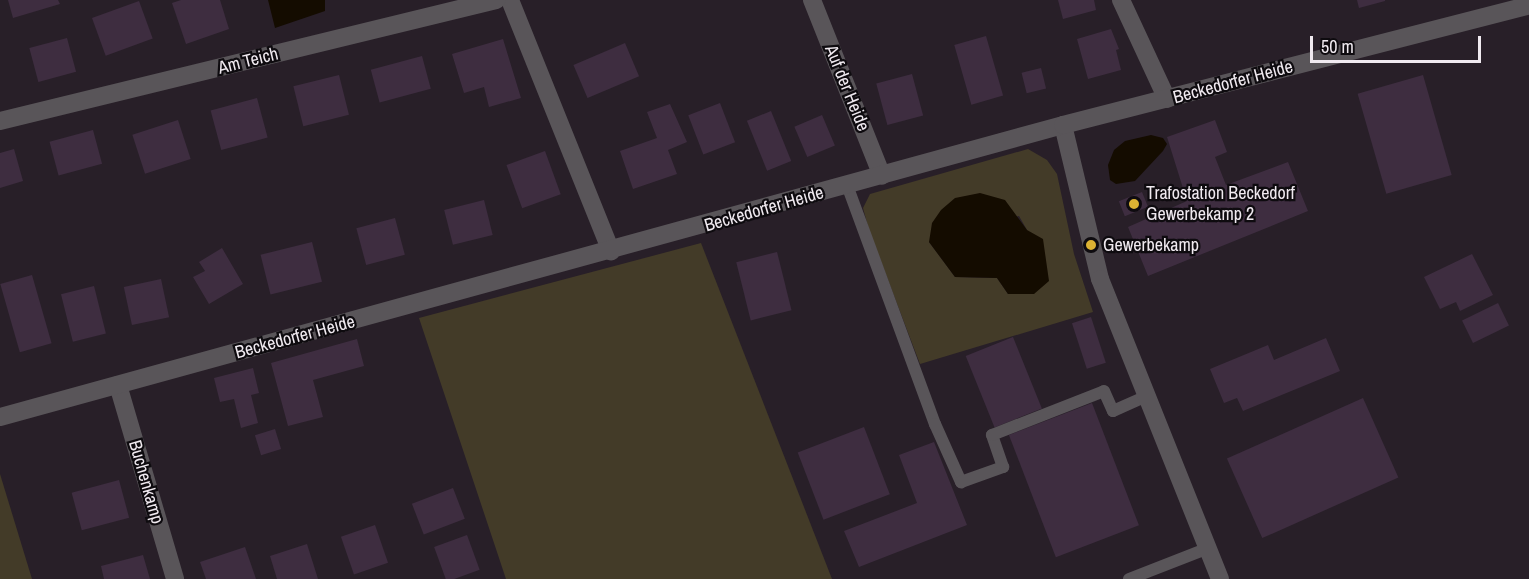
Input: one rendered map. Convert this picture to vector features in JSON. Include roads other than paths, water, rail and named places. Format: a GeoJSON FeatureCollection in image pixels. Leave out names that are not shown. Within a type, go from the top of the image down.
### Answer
{"type":"FeatureCollection","features":[{"type":"Feature","properties":{"kind":"street","name":"Am Teich"},"geometry":{"type":"LineString","coordinates":[[0,121],[496,0]]}},
{"type":"Feature","properties":{"kind":"street"},"geometry":{"type":"LineString","coordinates":[[510,0],[611,251]]}},
{"type":"Feature","properties":{"kind":"street","name":"Auf der Heide"},"geometry":{"type":"LineString","coordinates":[[812,0],[882,176]]}},
{"type":"Feature","properties":{"kind":"street"},"geometry":{"type":"LineString","coordinates":[[1121,0],[1167,99]]}},
{"type":"Feature","properties":{"kind":"street","name":"Beckedorfer Heide"},"geometry":{"type":"LineString","coordinates":[[0,417],[1063,125],[1529,4]]}},
{"type":"Feature","properties":{"kind":"street"},"geometry":{"type":"LineString","coordinates":[[1063,125],[1100,279],[1206,549],[1220,579]]}},
{"type":"Feature","properties":{"kind":"street","name":"Buchenkamp"},"geometry":{"type":"LineString","coordinates":[[118,385],[175,579]]}},
{"type":"Feature","properties":{"kind":"lane"},"geometry":{"type":"LineString","coordinates":[[847,185],[935,424],[961,482],[1003,467],[992,435],[1104,391],[1113,411],[1146,396]]}},
{"type":"Feature","properties":{"kind":"lane"},"geometry":{"type":"LineString","coordinates":[[1129,579],[1206,549]]}},
{"type":"Feature","properties":{"kind":"place","name":"Trafostation Beckedorf Gewerbekamp 2"},"geometry":{"type":"Point","coordinates":[1134,204]}},
{"type":"Feature","properties":{"kind":"place","name":"Gewerbekamp"},"geometry":{"type":"Point","coordinates":[1091,245]}}]}
